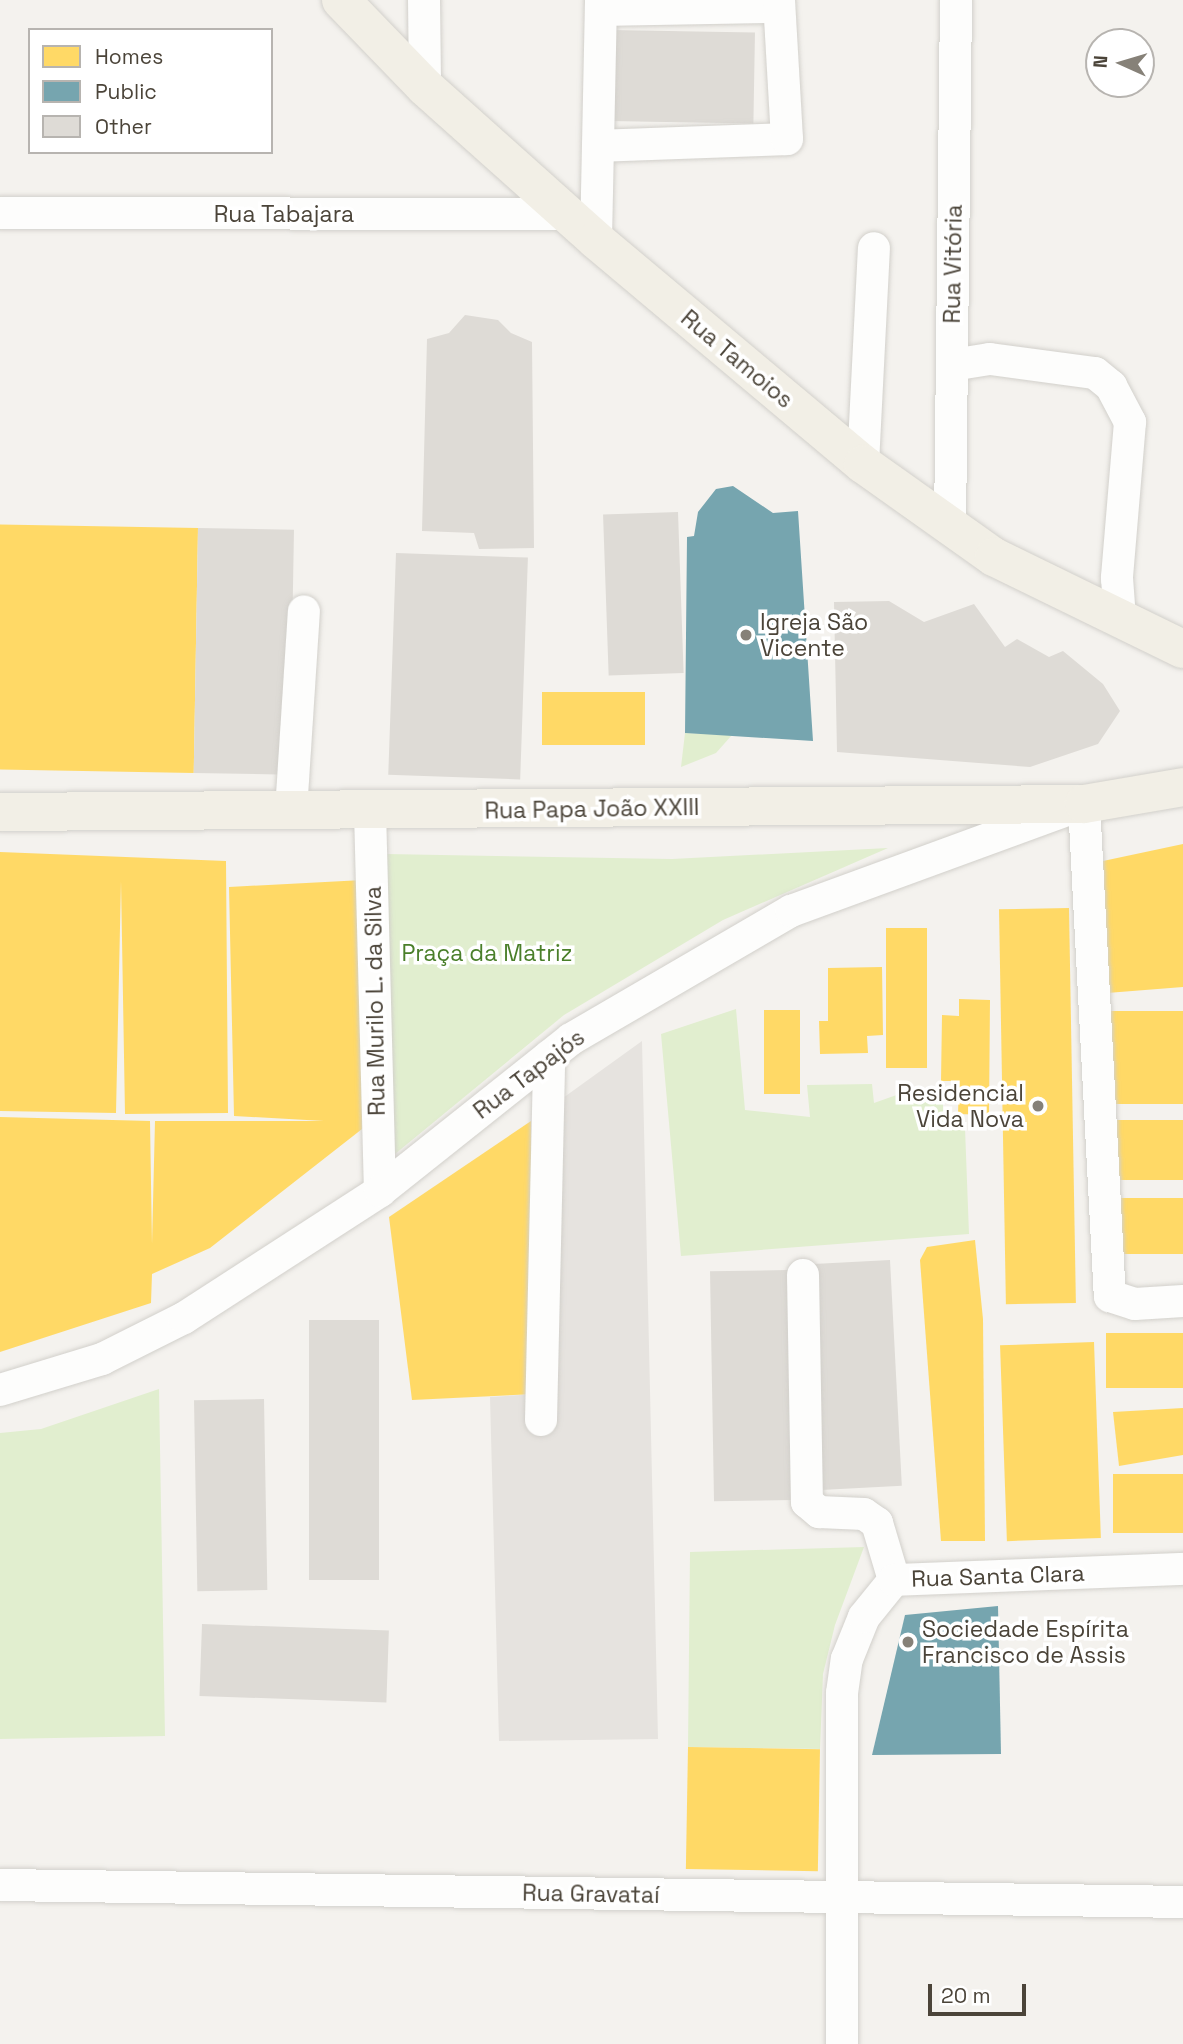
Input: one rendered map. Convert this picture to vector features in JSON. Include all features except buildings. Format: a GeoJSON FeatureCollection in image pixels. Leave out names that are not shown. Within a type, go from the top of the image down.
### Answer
{"type":"FeatureCollection","features":[{"type":"Feature","properties":{"kind":"main road","name":"Rua Tamoios"},"geometry":{"type":"LineString","coordinates":[[341,0],[425,87],[596,240],[863,464],[993,557],[1183,649]]}},
{"type":"Feature","properties":{"kind":"main road","name":"Rua Papa João XXIII"},"geometry":{"type":"LineString","coordinates":[[0,811],[370,811],[1084,804],[1183,787]]}},
{"type":"Feature","properties":{"kind":"street"},"geometry":{"type":"LineString","coordinates":[[424,0],[425,87]]}},
{"type":"Feature","properties":{"kind":"street","name":"Rua Vitória"},"geometry":{"type":"LineString","coordinates":[[950,528],[956,0]]}},
{"type":"Feature","properties":{"kind":"street"},"geometry":{"type":"LineString","coordinates":[[596,240],[598,146],[601,5],[779,3],[787,139],[598,146]]}},
{"type":"Feature","properties":{"kind":"street","name":"Rua Tabajara"},"geometry":{"type":"LineString","coordinates":[[0,213],[567,214]]}},
{"type":"Feature","properties":{"kind":"street"},"geometry":{"type":"LineString","coordinates":[[863,464],[874,248]]}},
{"type":"Feature","properties":{"kind":"street"},"geometry":{"type":"LineString","coordinates":[[952,365],[990,359],[1095,373],[1111,386],[1130,422],[1117,578],[1120,619]]}},
{"type":"Feature","properties":{"kind":"street"},"geometry":{"type":"LineString","coordinates":[[290,811],[304,611]]}},
{"type":"Feature","properties":{"kind":"street"},"geometry":{"type":"LineString","coordinates":[[1084,804],[1110,1296],[1135,1304],[1183,1301]]}},
{"type":"Feature","properties":{"kind":"street","name":"Rua Tapajós"},"geometry":{"type":"LineString","coordinates":[[0,1390],[102,1359],[184,1318],[380,1191],[549,1056],[791,911],[1084,804]]}},
{"type":"Feature","properties":{"kind":"street","name":"Rua Murilo L. da Silva"},"geometry":{"type":"LineString","coordinates":[[370,811],[380,1191]]}},
{"type":"Feature","properties":{"kind":"street"},"geometry":{"type":"LineString","coordinates":[[541,1420],[549,1056]]}},
{"type":"Feature","properties":{"kind":"street"},"geometry":{"type":"LineString","coordinates":[[803,1275],[807,1502],[819,1512],[864,1514],[877,1523],[894,1580]]}},
{"type":"Feature","properties":{"kind":"street","name":"Rua Santa Clara"},"geometry":{"type":"LineString","coordinates":[[842,2044],[842,1693],[847,1659],[864,1616],[894,1580],[1183,1569]]}},
{"type":"Feature","properties":{"kind":"street","name":"Rua Gravataí"},"geometry":{"type":"LineString","coordinates":[[0,1885],[1183,1902]]}},
{"type":"Feature","properties":{"kind":"green space"},"geometry":{"type":"Polygon","coordinates":[[[685,733],[732,735],[716,753],[681,767],[685,733]]]}},
{"type":"Feature","properties":{"kind":"green space","name":"Praça da Matriz"},"geometry":{"type":"Polygon","coordinates":[[[888,848],[723,920],[564,1015],[395,1154],[386,854],[672,859],[888,848]]]}},
{"type":"Feature","properties":{"kind":"green space"},"geometry":{"type":"Polygon","coordinates":[[[736,1009],[745,1110],[810,1117],[807,1085],[872,1084],[874,1103],[922,1086],[928,1101],[943,1101],[943,1126],[965,1128],[969,1234],[681,1256],[661,1034],[736,1009]]]}},
{"type":"Feature","properties":{"kind":"green space"},"geometry":{"type":"Polygon","coordinates":[[[159,1389],[165,1736],[0,1739],[0,1433],[41,1429],[159,1389]]]}},
{"type":"Feature","properties":{"kind":"green space"},"geometry":{"type":"Polygon","coordinates":[[[864,1547],[835,1625],[823,1674],[820,1749],[688,1747],[690,1552],[864,1547]]]}},
{"type":"Feature","properties":{"kind":"shaded area"},"geometry":{"type":"Polygon","coordinates":[[[642,1041],[658,1739],[499,1741],[490,1397],[535,1394],[531,1121],[642,1041]]]}},
{"type":"Feature","properties":{"kind":"place","name":"Igreja São Vicente"},"geometry":{"type":"Point","coordinates":[746,635]}},
{"type":"Feature","properties":{"kind":"place","name":"Residencial Vida Nova"},"geometry":{"type":"Point","coordinates":[1038,1106]}},
{"type":"Feature","properties":{"kind":"place","name":"Sociedade Espírita Francisco de Assis"},"geometry":{"type":"Point","coordinates":[908,1642]}}]}
